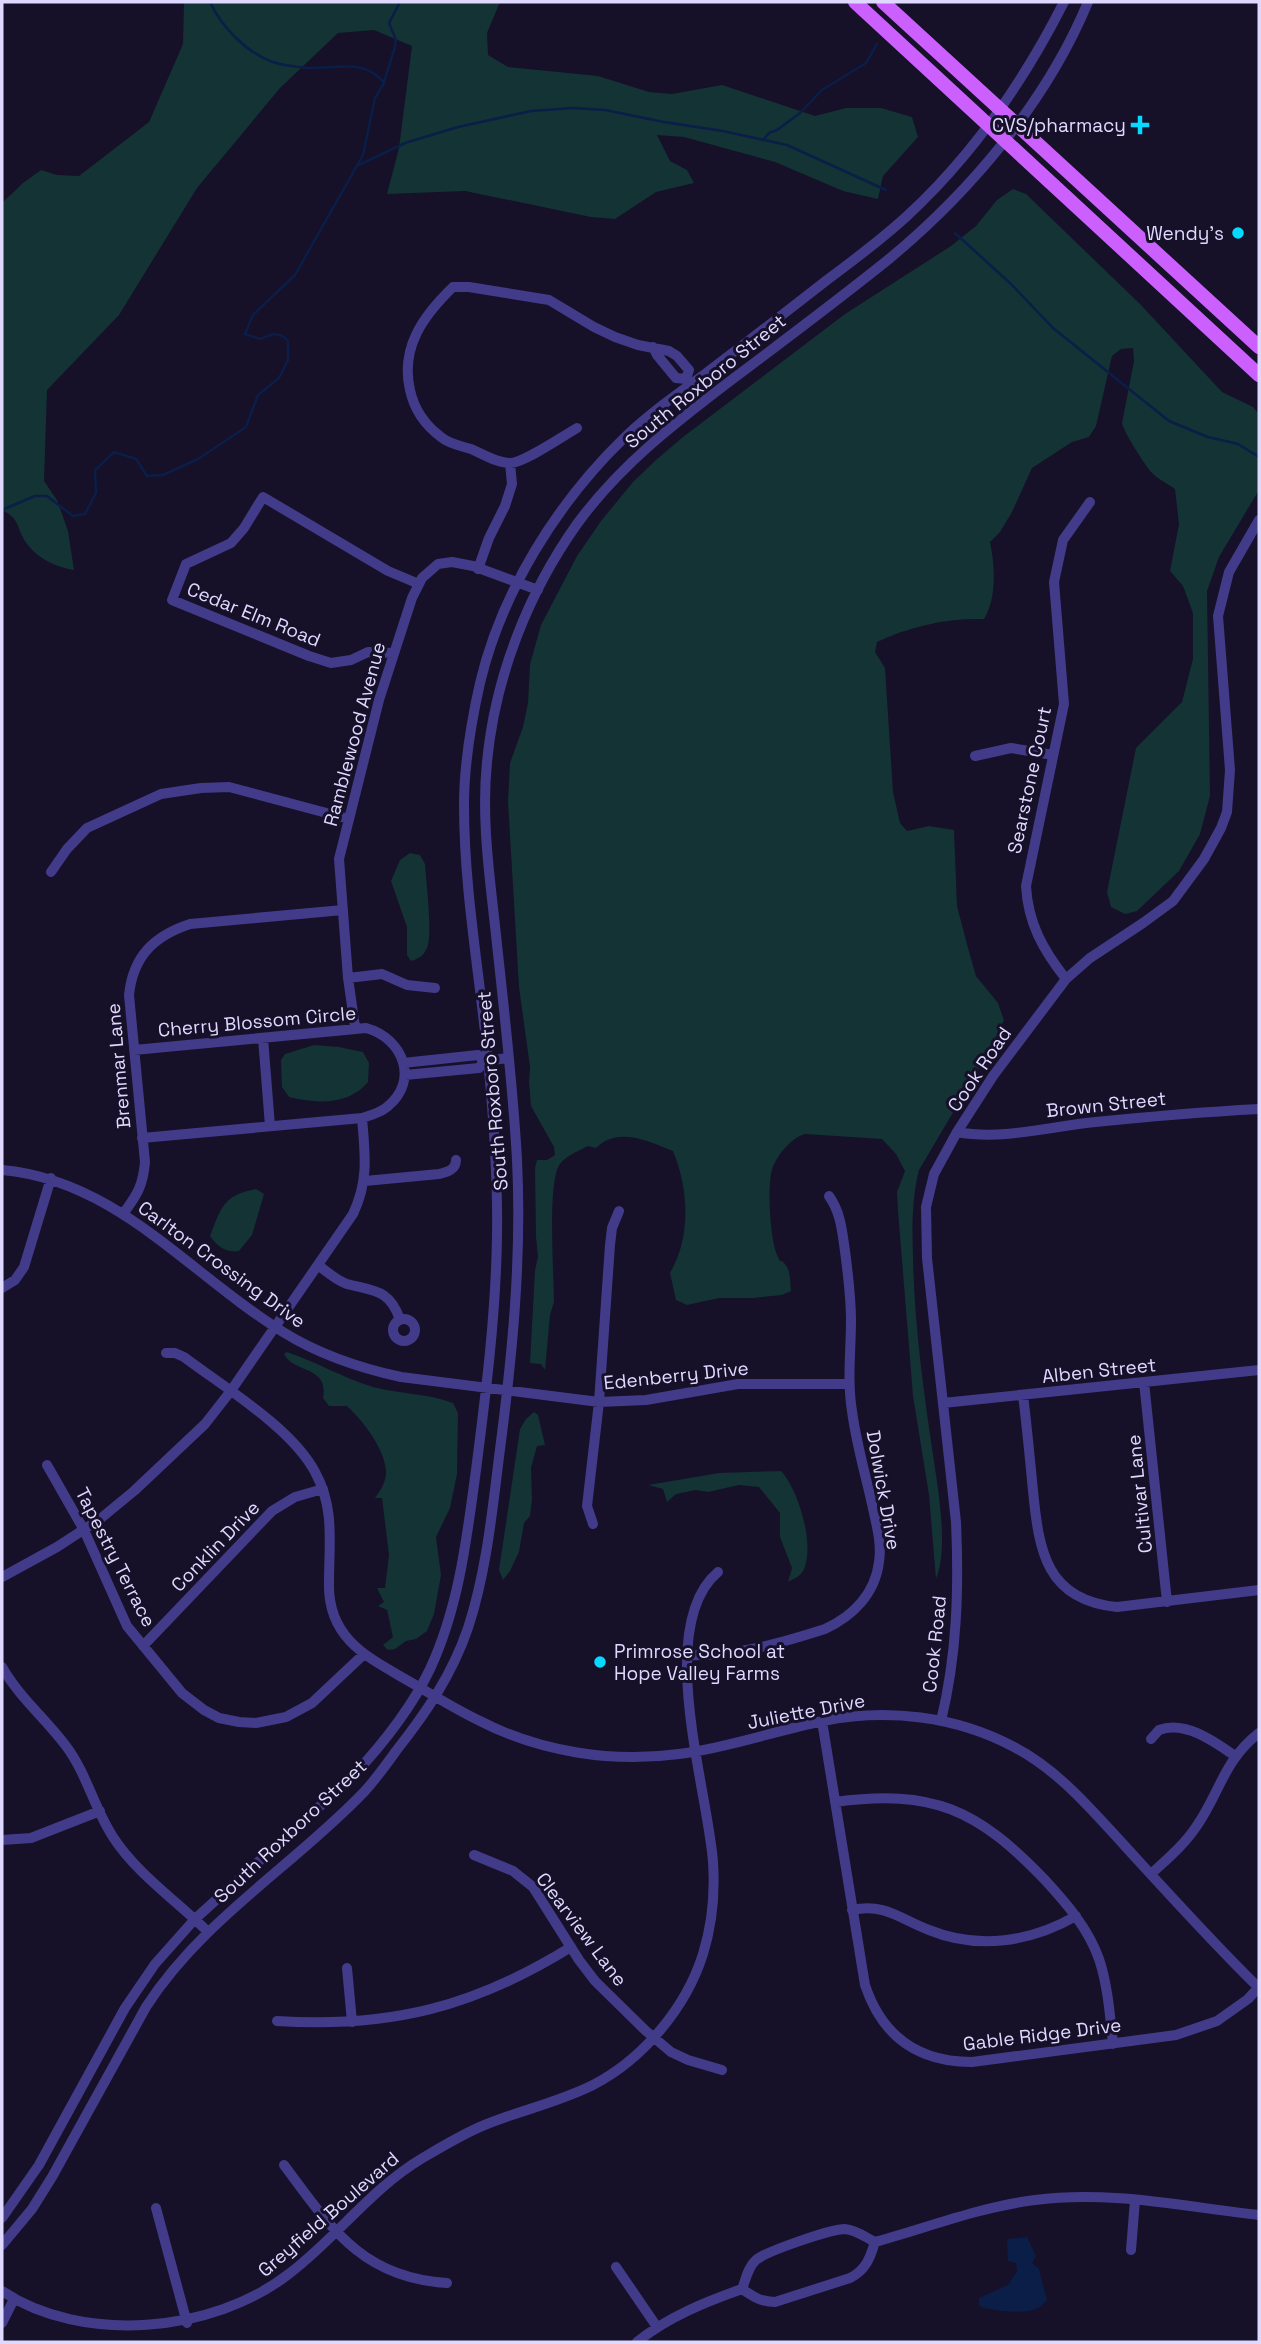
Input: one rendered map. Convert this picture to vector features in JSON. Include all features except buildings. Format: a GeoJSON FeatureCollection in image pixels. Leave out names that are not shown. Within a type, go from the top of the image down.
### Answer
{"type":"FeatureCollection","features":[{"type":"Feature","properties":{"kind":"main road"},"geometry":{"type":"LineString","coordinates":[[855,2],[1259,375]]}},
{"type":"Feature","properties":{"kind":"main road"},"geometry":{"type":"LineString","coordinates":[[883,2],[1259,348]]}},
{"type":"Feature","properties":{"kind":"street","name":"South Roxboro Street"},"geometry":{"type":"LineString","coordinates":[[2,2218],[39,2165],[130,2000],[155,1964],[195,1919],[352,1777],[396,1726],[421,1688],[444,1635],[454,1602],[470,1514],[487,1388],[498,1230],[497,1182],[465,838],[466,761],[482,675],[492,641],[517,583],[538,545],[569,501],[627,435],[688,382],[890,232],[944,179],[988,125],[1040,50],[1064,2]]}},
{"type":"Feature","properties":{"kind":"street","name":"South Roxboro Street"},"geometry":{"type":"LineString","coordinates":[[2,2245],[32,2209],[52,2177],[162,1982],[192,1946],[366,1790],[436,1698],[459,1653],[477,1596],[490,1527],[508,1390],[518,1250],[517,1165],[486,846],[487,764],[492,728],[508,663],[538,590],[576,526],[599,496],[639,454],[691,410],[850,290],[919,234],[957,196],[1017,125],[1068,43],[1088,2]]}},
{"type":"Feature","properties":{"kind":"street"},"geometry":{"type":"LineString","coordinates":[[577,428],[524,459],[510,463],[443,439],[413,405],[407,379],[407,356],[417,331],[432,308],[453,287],[469,286],[549,300],[594,327],[638,345],[653,347],[676,378],[688,382]]}},
{"type":"Feature","properties":{"kind":"street"},"geometry":{"type":"LineString","coordinates":[[478,569],[512,484],[510,463]]}},
{"type":"Feature","properties":{"kind":"street","name":"Cedar Elm Road"},"geometry":{"type":"LineString","coordinates":[[393,653],[368,652],[351,660],[331,663],[172,600],[186,564],[231,543],[244,528],[263,497],[388,571],[419,584]]}},
{"type":"Feature","properties":{"kind":"street","name":"Searstone Court"},"geometry":{"type":"LineString","coordinates":[[1066,979],[1038,940],[1027,908],[1026,886],[1063,704],[1054,582],[1063,540],[1090,502]]}},
{"type":"Feature","properties":{"kind":"street","name":"Cook Road"},"geometry":{"type":"LineString","coordinates":[[941,1721],[952,1665],[957,1614],[957,1572],[956,1522],[927,1258],[926,1207],[934,1174],[993,1076],[1066,979],[1090,958],[1173,901],[1205,859],[1221,828],[1227,812],[1230,770],[1218,616],[1229,572],[1259,520]]}},
{"type":"Feature","properties":{"kind":"street"},"geometry":{"type":"LineString","coordinates":[[419,584],[438,564],[452,562],[538,590]]}},
{"type":"Feature","properties":{"kind":"street","name":"Ramblewood Avenue"},"geometry":{"type":"LineString","coordinates":[[355,1027],[348,978],[339,859],[393,653],[419,584]]}},
{"type":"Feature","properties":{"kind":"street"},"geometry":{"type":"LineString","coordinates":[[975,756],[1012,748],[1053,755]]}},
{"type":"Feature","properties":{"kind":"street"},"geometry":{"type":"LineString","coordinates":[[51,872],[67,849],[87,828],[161,794],[229,787],[349,818]]}},
{"type":"Feature","properties":{"kind":"street","name":"Brenmar Lane"},"geometry":{"type":"LineString","coordinates":[[123,1214],[144,1181],[145,1162],[130,1006],[130,984],[142,957],[163,935],[190,923],[343,910]]}},
{"type":"Feature","properties":{"kind":"street"},"geometry":{"type":"LineString","coordinates":[[348,978],[382,974],[407,985],[435,988]]}},
{"type":"Feature","properties":{"kind":"street","name":"Cherry Blossom Circle"},"geometry":{"type":"LineString","coordinates":[[134,1050],[355,1027],[384,1034],[398,1049],[404,1069]]}},
{"type":"Feature","properties":{"kind":"street"},"geometry":{"type":"LineString","coordinates":[[263,1038],[270,1126]]}},
{"type":"Feature","properties":{"kind":"street"},"geometry":{"type":"LineString","coordinates":[[142,1138],[362,1118],[380,1112],[394,1101],[403,1083],[404,1069],[479,1068],[486,1061],[508,1058]]}},
{"type":"Feature","properties":{"kind":"street","name":"Brown Street"},"geometry":{"type":"LineString","coordinates":[[957,1132],[970,1135],[998,1134],[1142,1117],[1259,1109]]}},
{"type":"Feature","properties":{"kind":"street"},"geometry":{"type":"LineString","coordinates":[[2,1577],[40,1558],[84,1530],[134,1492],[210,1419],[354,1214],[365,1181],[362,1118]]}},
{"type":"Feature","properties":{"kind":"street"},"geometry":{"type":"LineString","coordinates":[[365,1181],[439,1174],[449,1171],[456,1160]]}},
{"type":"Feature","properties":{"kind":"street","name":"Carlton Crossing Drive"},"geometry":{"type":"LineString","coordinates":[[2,1170],[51,1178],[86,1192],[123,1214],[275,1327],[314,1350],[371,1371],[508,1390]]}},
{"type":"Feature","properties":{"kind":"street"},"geometry":{"type":"LineString","coordinates":[[2,1288],[15,1280],[24,1267],[51,1178]]}},
{"type":"Feature","properties":{"kind":"street","name":"Dolwick Drive"},"geometry":{"type":"LineString","coordinates":[[688,1655],[730,1654],[837,1624],[854,1611],[871,1588],[879,1564],[879,1537],[855,1431],[849,1384],[850,1297],[840,1216],[829,1196]]}},
{"type":"Feature","properties":{"kind":"street"},"geometry":{"type":"LineString","coordinates":[[593,1524],[587,1506],[599,1402],[610,1245],[612,1228],[620,1211]]}},
{"type":"Feature","properties":{"kind":"street"},"geometry":{"type":"LineString","coordinates":[[318,1265],[337,1279],[381,1293],[394,1306],[400,1320]]}},
{"type":"Feature","properties":{"kind":"street"},"geometry":{"type":"LineString","coordinates":[[166,1353],[179,1354],[293,1441],[316,1472],[330,1520],[330,1601],[342,1631],[363,1655]]}},
{"type":"Feature","properties":{"kind":"street","name":"Alben Street"},"geometry":{"type":"LineString","coordinates":[[943,1404],[1259,1370]]}},
{"type":"Feature","properties":{"kind":"street","name":"Cultivar Lane"},"geometry":{"type":"LineString","coordinates":[[1144,1382],[1167,1602]]}},
{"type":"Feature","properties":{"kind":"street","name":"Edenberry Drive"},"geometry":{"type":"LineString","coordinates":[[508,1390],[599,1402],[646,1400],[738,1384],[849,1384]]}},
{"type":"Feature","properties":{"kind":"street"},"geometry":{"type":"LineString","coordinates":[[1023,1395],[1038,1537],[1055,1576],[1076,1597],[1102,1606],[1117,1607],[1259,1590]]}},
{"type":"Feature","properties":{"kind":"street","name":"Tapestry Terrace"},"geometry":{"type":"LineString","coordinates":[[47,1465],[84,1530],[127,1626],[194,1704],[219,1718],[256,1723],[272,1721],[300,1711],[319,1697],[363,1655]]}},
{"type":"Feature","properties":{"kind":"street","name":"Conklin Drive"},"geometry":{"type":"LineString","coordinates":[[143,1646],[272,1511],[295,1497],[323,1489]]}},
{"type":"Feature","properties":{"kind":"street","name":"Greyfield Boulevard"},"geometry":{"type":"LineString","coordinates":[[2,2291],[13,2301],[46,2319],[87,2332],[126,2333],[163,2329],[208,2318],[257,2296],[291,2273],[379,2191],[414,2163],[460,2136],[489,2123],[594,2084],[632,2058],[653,2037],[668,2019],[693,1979],[703,1954],[713,1907],[713,1857],[688,1705],[688,1655],[699,1600],[706,1583],[718,1572]]}},
{"type":"Feature","properties":{"kind":"street","name":"Juliette Drive"},"geometry":{"type":"LineString","coordinates":[[363,1655],[436,1698],[498,1730],[577,1753],[635,1757],[695,1751],[822,1721],[876,1714],[941,1721],[993,1737],[1038,1761],[1079,1796],[1259,1988]]}},
{"type":"Feature","properties":{"kind":"street"},"geometry":{"type":"LineString","coordinates":[[2,1667],[20,1695],[78,1763],[107,1828],[122,1850],[208,1932]]}},
{"type":"Feature","properties":{"kind":"street","name":"Gable Ridge Drive"},"geometry":{"type":"LineString","coordinates":[[822,1721],[865,1985],[870,2000],[887,2027],[911,2048],[941,2060],[972,2062],[1176,2035],[1199,2029],[1232,2011],[1259,1988]]}},
{"type":"Feature","properties":{"kind":"street"},"geometry":{"type":"LineString","coordinates":[[1152,1739],[1159,1730],[1175,1728],[1203,1736],[1235,1756]]}},
{"type":"Feature","properties":{"kind":"street"},"geometry":{"type":"LineString","coordinates":[[1151,1874],[1177,1850],[1197,1826],[1224,1772],[1235,1756],[1259,1733]]}},
{"type":"Feature","properties":{"kind":"street"},"geometry":{"type":"LineString","coordinates":[[835,1802],[875,1797],[917,1800],[958,1812],[979,1822],[1015,1849],[1076,1916],[1091,1941],[1105,1980],[1114,2044]]}},
{"type":"Feature","properties":{"kind":"street"},"geometry":{"type":"LineString","coordinates":[[2,1840],[31,1838],[100,1811]]}},
{"type":"Feature","properties":{"kind":"street","name":"Clearview Lane"},"geometry":{"type":"LineString","coordinates":[[474,1855],[513,1871],[533,1887],[595,1981],[653,2037],[671,2052],[722,2070]]}},
{"type":"Feature","properties":{"kind":"street"},"geometry":{"type":"LineString","coordinates":[[852,1910],[879,1908],[932,1931],[969,1941],[988,1942],[1026,1937],[1076,1916]]}},
{"type":"Feature","properties":{"kind":"street"},"geometry":{"type":"LineString","coordinates":[[278,2021],[352,2022],[409,2015],[463,2001],[515,1980],[571,1948]]}},
{"type":"Feature","properties":{"kind":"street"},"geometry":{"type":"LineString","coordinates":[[347,1968],[352,2022]]}},
{"type":"Feature","properties":{"kind":"street"},"geometry":{"type":"LineString","coordinates":[[284,2165],[335,2231],[369,2260],[393,2272],[425,2282],[447,2284]]}},
{"type":"Feature","properties":{"kind":"street"},"geometry":{"type":"LineString","coordinates":[[743,2289],[749,2269],[755,2260],[769,2252],[842,2229],[856,2232],[875,2242],[966,2213],[1036,2200],[1088,2197],[1135,2200],[1259,2215]]}},
{"type":"Feature","properties":{"kind":"street"},"geometry":{"type":"LineString","coordinates":[[1131,2250],[1135,2200]]}},
{"type":"Feature","properties":{"kind":"street"},"geometry":{"type":"LineString","coordinates":[[156,2208],[187,2323]]}},
{"type":"Feature","properties":{"kind":"street"},"geometry":{"type":"LineString","coordinates":[[743,2289],[755,2298],[775,2302],[850,2278],[859,2274],[866,2265],[875,2242]]}},
{"type":"Feature","properties":{"kind":"street"},"geometry":{"type":"LineString","coordinates":[[616,2267],[657,2327]]}},
{"type":"Feature","properties":{"kind":"street"},"geometry":{"type":"LineString","coordinates":[[637,2342],[657,2327],[702,2304],[743,2289]]}},
{"type":"Feature","properties":{"kind":"street"},"geometry":{"type":"LineString","coordinates":[[2,2323],[13,2301]]}},
{"type":"Feature","properties":{"kind":"green space"},"geometry":{"type":"Polygon","coordinates":[[[184,2],[500,2],[487,33],[488,55],[508,67],[598,76],[649,92],[672,94],[722,85],[815,116],[846,108],[881,108],[912,117],[918,137],[883,176],[878,199],[843,191],[775,162],[684,137],[657,135],[670,161],[687,170],[694,183],[656,192],[615,219],[591,217],[465,191],[387,194],[399,148],[412,46],[374,30],[338,33],[280,88],[197,188],[119,315],[47,390],[44,481],[57,500],[68,531],[74,570],[61,567],[36,554],[12,517],[2,510],[2,203],[41,170],[57,175],[79,176],[149,122],[183,44],[184,2]]]}},
{"type":"Feature","properties":{"kind":"green space"},"geometry":{"type":"Polygon","coordinates":[[[1013,189],[1026,194],[1141,305],[1222,392],[1253,407],[1259,414],[1259,490],[1219,557],[1207,591],[1210,796],[1200,834],[1179,871],[1137,911],[1125,914],[1111,907],[1107,892],[1136,748],[1182,702],[1193,659],[1193,613],[1183,586],[1170,571],[1179,524],[1175,489],[1151,472],[1139,456],[1122,423],[1134,361],[1133,348],[1121,349],[1112,356],[1096,426],[1089,437],[1072,442],[1032,468],[1012,512],[1000,532],[990,542],[994,581],[991,601],[984,619],[929,624],[877,642],[875,652],[885,668],[893,792],[900,823],[907,831],[929,826],[954,830],[957,906],[968,948],[976,976],[998,1003],[1004,1020],[990,1050],[919,1170],[915,1191],[913,1233],[917,1325],[942,1531],[940,1565],[936,1579],[929,1495],[913,1396],[898,1211],[897,1192],[905,1171],[896,1154],[882,1139],[805,1134],[789,1143],[772,1170],[770,1201],[775,1249],[788,1270],[791,1291],[782,1295],[719,1298],[687,1305],[676,1300],[670,1273],[682,1244],[685,1213],[682,1181],[673,1151],[643,1140],[623,1137],[605,1141],[596,1148],[588,1146],[570,1156],[560,1164],[554,1189],[554,1302],[550,1315],[545,1370],[541,1364],[530,1363],[538,1257],[535,1168],[537,1160],[547,1160],[555,1155],[554,1147],[531,1106],[530,1067],[519,987],[508,802],[510,763],[523,727],[528,703],[530,664],[541,625],[577,556],[633,482],[683,437],[845,314],[951,246],[976,226],[997,200],[1013,189]]]}},
{"type":"Feature","properties":{"kind":"green space"},"geometry":{"type":"Polygon","coordinates":[[[410,853],[420,855],[425,864],[429,920],[427,948],[421,956],[411,961],[407,955],[407,927],[391,881],[400,860],[410,853]]]}},
{"type":"Feature","properties":{"kind":"green space"},"geometry":{"type":"Polygon","coordinates":[[[314,1045],[363,1052],[369,1063],[368,1082],[348,1097],[331,1101],[289,1097],[282,1087],[281,1060],[285,1054],[314,1045]]]}},
{"type":"Feature","properties":{"kind":"green space"},"geometry":{"type":"Polygon","coordinates":[[[256,1189],[264,1194],[252,1235],[239,1251],[223,1248],[210,1236],[221,1210],[230,1199],[256,1189]]]}},
{"type":"Feature","properties":{"kind":"green space"},"geometry":{"type":"Polygon","coordinates":[[[287,1352],[373,1387],[453,1403],[458,1413],[457,1474],[450,1508],[436,1537],[441,1575],[434,1614],[427,1631],[395,1649],[388,1650],[383,1645],[393,1637],[387,1610],[378,1606],[384,1602],[377,1588],[385,1588],[389,1555],[382,1498],[375,1498],[386,1476],[382,1455],[372,1436],[353,1412],[347,1406],[329,1406],[323,1398],[321,1380],[295,1365],[284,1354],[287,1352]]]}},
{"type":"Feature","properties":{"kind":"green space"},"geometry":{"type":"Polygon","coordinates":[[[534,1412],[538,1415],[545,1445],[537,1446],[531,1468],[530,1516],[524,1523],[519,1552],[503,1580],[499,1570],[520,1429],[534,1412]]]}},
{"type":"Feature","properties":{"kind":"green space"},"geometry":{"type":"Polygon","coordinates":[[[781,1471],[799,1503],[807,1546],[803,1571],[788,1582],[792,1568],[780,1537],[780,1513],[759,1487],[739,1485],[708,1492],[696,1490],[676,1494],[667,1502],[663,1489],[648,1485],[719,1473],[781,1471]]]}},
{"type":"Feature","properties":{"kind":"water"},"geometry":{"type":"Polygon","coordinates":[[[1027,2237],[1036,2256],[1032,2263],[1039,2269],[1047,2300],[1038,2308],[1017,2312],[979,2306],[979,2298],[1008,2285],[1017,2271],[1016,2263],[1008,2261],[1007,2239],[1027,2237]]]}},
{"type":"Feature","properties":{"kind":"waterway"},"geometry":{"type":"LineString","coordinates":[[210,2],[235,37],[261,57],[289,66],[359,68],[368,70],[384,83]]}},
{"type":"Feature","properties":{"kind":"waterway"},"geometry":{"type":"LineString","coordinates":[[2,510],[35,496],[47,496],[73,516],[85,514],[96,493],[95,470],[114,452],[136,459],[147,476],[163,475],[198,459],[246,427],[258,395],[279,378],[288,360],[288,341],[278,335],[260,339],[245,334],[253,315],[295,275],[363,155],[375,98],[383,85],[395,47],[396,40],[389,23],[400,2]]}},
{"type":"Feature","properties":{"kind":"waterway"},"geometry":{"type":"LineString","coordinates":[[763,140],[769,133],[800,113],[822,90],[866,63],[877,44]]}},
{"type":"Feature","properties":{"kind":"waterway"},"geometry":{"type":"LineString","coordinates":[[359,165],[405,143],[458,127],[531,111],[573,108],[605,110],[787,145],[886,190]]}},
{"type":"Feature","properties":{"kind":"waterway"},"geometry":{"type":"LineString","coordinates":[[955,233],[1011,284],[1053,328],[1169,421],[1208,437],[1238,444],[1259,457]]}},
{"type":"Feature","properties":{"kind":"place","name":"CVS/pharmacy"},"geometry":{"type":"Point","coordinates":[1140,125]}},
{"type":"Feature","properties":{"kind":"place","name":"Wendy's"},"geometry":{"type":"Point","coordinates":[1238,233]}},
{"type":"Feature","properties":{"kind":"place","name":"Primrose School at Hope Valley Farms"},"geometry":{"type":"Point","coordinates":[600,1662]}}]}
